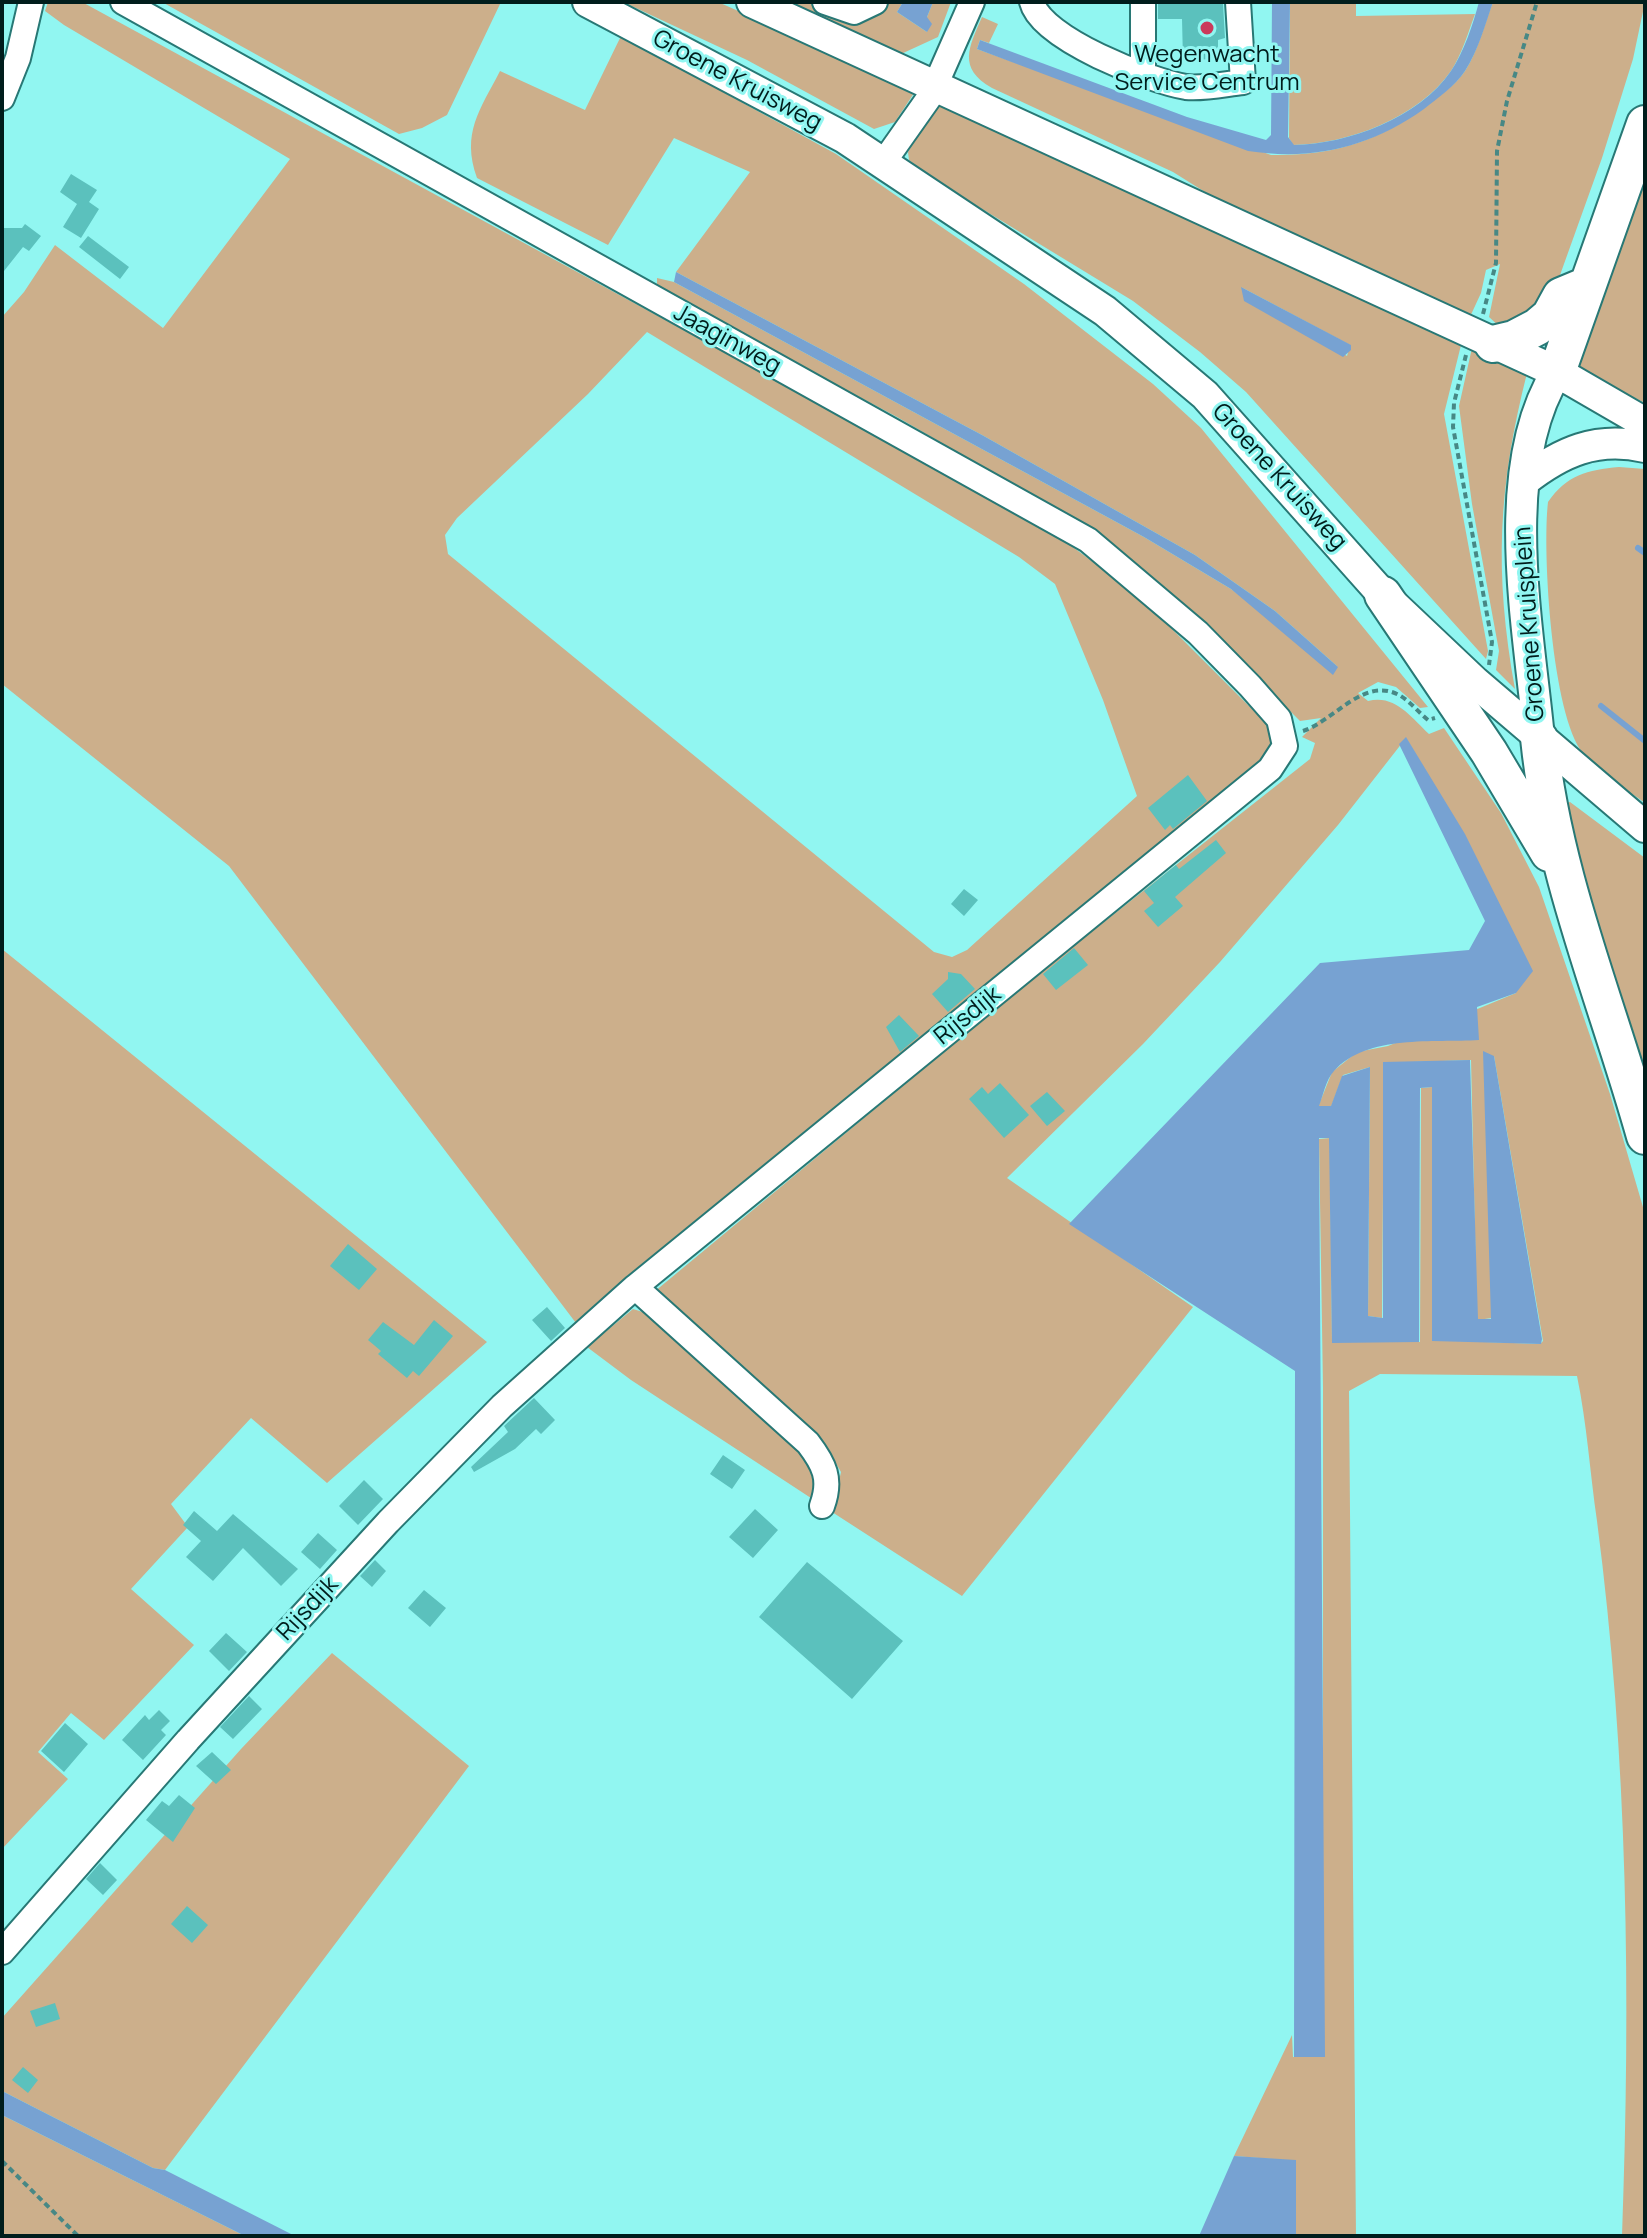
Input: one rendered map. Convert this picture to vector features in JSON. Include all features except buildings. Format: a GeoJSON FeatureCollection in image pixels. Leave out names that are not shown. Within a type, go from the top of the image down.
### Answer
{"type":"FeatureCollection","features":[{"type":"Feature","properties":{"kind":"highway"},"geometry":{"type":"LineString","coordinates":[[1557,372],[1645,124]]}},
{"type":"Feature","properties":{"kind":"highway"},"geometry":{"type":"LineString","coordinates":[[1484,339],[1514,339],[1537,327],[1550,316],[1561,296],[1585,286]]}},
{"type":"Feature","properties":{"kind":"highway"},"geometry":{"type":"LineString","coordinates":[[1383,595],[1464,692],[1570,888]]}},
{"type":"Feature","properties":{"kind":"highway"},"geometry":{"type":"LineString","coordinates":[[1539,738],[1544,786],[1590,966],[1645,1136]]}},
{"type":"Feature","properties":{"kind":"main road","name":"Groene Kruisweg"},"geometry":{"type":"LineString","coordinates":[[588,2],[749,85],[883,163],[1105,311],[1174,368],[1236,428],[1383,595]]}},
{"type":"Feature","properties":{"kind":"main road"},"geometry":{"type":"LineString","coordinates":[[752,2],[1557,372],[1645,423]]}},
{"type":"Feature","properties":{"kind":"main road","name":"Groene Kruisplein"},"geometry":{"type":"LineString","coordinates":[[1539,738],[1522,573],[1524,481],[1535,421],[1546,388],[1557,372]]}},
{"type":"Feature","properties":{"kind":"main road"},"geometry":{"type":"LineString","coordinates":[[1524,481],[1548,462],[1575,448],[1617,443],[1645,447]]}},
{"type":"Feature","properties":{"kind":"main road"},"geometry":{"type":"LineString","coordinates":[[1464,692],[1539,738],[1645,827]]}},
{"type":"Feature","properties":{"kind":"street"},"geometry":{"type":"LineString","coordinates":[[2,98],[18,58],[31,2]]}},
{"type":"Feature","properties":{"kind":"street","name":"Jaaginweg"},"geometry":{"type":"LineString","coordinates":[[123,2],[1088,540],[1198,633],[1279,719],[1285,734]]}},
{"type":"Feature","properties":{"kind":"street"},"geometry":{"type":"LineString","coordinates":[[825,2],[854,12],[875,2]]}},
{"type":"Feature","properties":{"kind":"street"},"geometry":{"type":"LineString","coordinates":[[883,163],[934,86],[972,2]]}},
{"type":"Feature","properties":{"kind":"street"},"geometry":{"type":"LineString","coordinates":[[1032,2],[1035,13],[1058,34],[1143,72],[1188,87],[1243,82],[1238,2]]}},
{"type":"Feature","properties":{"kind":"street"},"geometry":{"type":"LineString","coordinates":[[1143,2],[1143,72]]}},
{"type":"Feature","properties":{"kind":"street","name":"Rijsdijk"},"geometry":{"type":"LineString","coordinates":[[2,1952],[188,1740],[388,1522],[502,1406],[635,1287],[1270,769],[1285,746],[1285,734]]}},
{"type":"Feature","properties":{"kind":"street"},"geometry":{"type":"LineString","coordinates":[[635,1287],[808,1443],[825,1466],[828,1489],[822,1506]]}},
{"type":"Feature","properties":{"kind":"path"},"geometry":{"type":"LineString","coordinates":[[1285,734],[1318,726],[1375,689],[1387,690],[1402,697],[1428,720],[1439,716],[1490,664],[1493,651],[1453,417],[1463,367],[1484,339],[1496,263],[1497,151],[1507,101],[1537,2]]}},
{"type":"Feature","properties":{"kind":"path"},"geometry":{"type":"LineString","coordinates":[[2,2161],[78,2236]]}},
{"type":"Feature","properties":{"kind":"shaded area"},"geometry":{"type":"Polygon","coordinates":[[[48,2],[82,2],[957,479],[1066,542],[1149,606],[1268,725],[1271,740],[1265,761],[579,1327],[229,866],[2,684],[2,317],[24,292],[55,245],[163,328],[290,159],[45,11],[48,2]],[[647,332],[588,394],[457,518],[445,535],[448,554],[934,952],[952,957],[967,950],[1137,796],[1103,700],[1055,584],[1019,557],[647,332]]]}},
{"type":"Feature","properties":{"kind":"shaded area"},"geometry":{"type":"Polygon","coordinates":[[[162,2],[501,2],[447,115],[422,128],[399,134],[162,2]]]}},
{"type":"Feature","properties":{"kind":"shaded area"},"geometry":{"type":"Polygon","coordinates":[[[623,2],[718,2],[916,90],[895,122],[874,129],[747,60],[623,2]]]}},
{"type":"Feature","properties":{"kind":"shaded area"},"geometry":{"type":"Polygon","coordinates":[[[776,2],[806,2],[853,23],[880,12],[889,2],[903,2],[897,12],[927,32],[927,17],[933,2],[951,2],[938,37],[901,54],[884,53],[776,2]]]}},
{"type":"Feature","properties":{"kind":"shaded area"},"geometry":{"type":"Polygon","coordinates":[[[1290,2],[1356,2],[1356,16],[1475,14],[1451,71],[1420,102],[1401,115],[1358,134],[1293,145],[1289,138],[1290,2]]]}},
{"type":"Feature","properties":{"kind":"shaded area"},"geometry":{"type":"Polygon","coordinates":[[[1493,2],[1645,2],[1633,59],[1602,158],[1555,289],[1535,314],[1500,327],[1489,317],[1500,264],[1486,270],[1481,293],[1469,319],[1245,217],[1173,172],[992,88],[974,73],[970,65],[970,47],[982,17],[998,24],[989,43],[980,40],[977,49],[1271,155],[1294,155],[1357,143],[1396,126],[1433,101],[1462,75],[1470,63],[1493,2]]]}},
{"type":"Feature","properties":{"kind":"shaded area"},"geometry":{"type":"Polygon","coordinates":[[[621,36],[836,154],[1024,284],[1153,384],[1201,428],[1428,707],[1420,708],[1396,687],[1378,682],[1358,693],[1368,701],[1394,704],[1429,734],[1444,728],[1501,813],[1539,887],[1610,1094],[1645,1214],[1645,2236],[1622,2236],[1626,1967],[1621,1788],[1607,1610],[1577,1376],[1380,1374],[1349,1391],[1356,2236],[1296,2236],[1296,2161],[1234,2156],[1292,2035],[1293,2057],[1323,2057],[1323,1388],[1319,1139],[1330,1138],[1332,1342],[1420,1342],[1421,1088],[1432,1087],[1432,1340],[1540,1344],[1543,1341],[1494,1056],[1492,1318],[1477,1320],[1471,1060],[1384,1063],[1382,1318],[1368,1316],[1370,1067],[1343,1075],[1331,1107],[1318,1107],[1332,1072],[1357,1052],[1388,1046],[1516,993],[1436,789],[1406,738],[1338,825],[1220,962],[1143,1044],[1007,1178],[1193,1307],[962,1596],[832,1512],[841,1472],[820,1437],[654,1292],[1023,986],[1310,759],[1315,743],[1302,737],[1321,718],[1300,721],[1186,607],[1083,525],[897,417],[666,294],[657,285],[657,278],[674,282],[1144,537],[1231,589],[1338,667],[1275,611],[1195,555],[982,435],[676,272],[750,172],[674,138],[608,245],[477,178],[471,148],[472,135],[480,110],[500,71],[585,110],[621,36]]]}},
{"type":"Feature","properties":{"kind":"shaded area"},"geometry":{"type":"Polygon","coordinates":[[[939,105],[1462,341],[1444,414],[1488,651],[1486,659],[1246,392],[1200,352],[1133,301],[928,176],[909,160],[908,152],[933,108],[939,105]],[[1241,287],[1347,356],[1350,345],[1241,287]]]}},
{"type":"Feature","properties":{"kind":"shaded area"},"geometry":{"type":"Polygon","coordinates":[[[1645,175],[1645,403],[1576,369],[1645,175]]]}},
{"type":"Feature","properties":{"kind":"shaded area"},"geometry":{"type":"Polygon","coordinates":[[[1472,348],[1527,373],[1510,454],[1502,530],[1504,606],[1515,689],[1496,670],[1499,651],[1472,504],[1459,406],[1472,348]]]}},
{"type":"Feature","properties":{"kind":"shaded area"},"geometry":{"type":"Polygon","coordinates":[[[1619,467],[1645,469],[1645,803],[1590,760],[1572,734],[1557,671],[1548,594],[1548,502],[1570,480],[1597,470],[1619,467]]]}},
{"type":"Feature","properties":{"kind":"shaded area"},"geometry":{"type":"Polygon","coordinates":[[[1570,802],[1645,858],[1645,1088],[1563,804],[1570,802]]]}},
{"type":"Feature","properties":{"kind":"shaded area"},"geometry":{"type":"Polygon","coordinates":[[[2,949],[487,1342],[327,1483],[251,1418],[171,1504],[188,1527],[131,1589],[194,1645],[104,1740],[71,1713],[38,1752],[68,1779],[2,1849],[2,949]]]}},
{"type":"Feature","properties":{"kind":"shaded area"},"geometry":{"type":"Polygon","coordinates":[[[633,1309],[646,1313],[819,1464],[817,1502],[631,1380],[587,1347],[633,1309]]]}},
{"type":"Feature","properties":{"kind":"shaded area"},"geometry":{"type":"Polygon","coordinates":[[[332,1653],[469,1766],[165,2170],[153,2168],[2,2091],[2,2018],[241,1749],[332,1653]]]}},
{"type":"Feature","properties":{"kind":"shaded area"},"geometry":{"type":"Polygon","coordinates":[[[2,2115],[245,2236],[2,2236],[2,2115]]]}},
{"type":"Feature","properties":{"kind":"water"},"geometry":{"type":"Polygon","coordinates":[[[903,2],[933,2],[927,17],[932,24],[927,32],[897,12],[903,2]]]}},
{"type":"Feature","properties":{"kind":"water"},"geometry":{"type":"Polygon","coordinates":[[[1272,2],[1290,2],[1288,137],[1294,145],[1359,134],[1402,115],[1421,102],[1437,88],[1456,63],[1468,38],[1479,2],[1493,2],[1470,63],[1446,92],[1383,133],[1362,142],[1318,152],[1272,154],[1248,151],[977,49],[980,40],[1187,117],[1266,140],[1271,135],[1272,2]]]}},
{"type":"Feature","properties":{"kind":"water"},"geometry":{"type":"Polygon","coordinates":[[[676,272],[982,435],[1195,555],[1275,611],[1338,667],[1333,675],[1231,589],[1144,537],[674,282],[676,272]]]}},
{"type":"Feature","properties":{"kind":"water"},"geometry":{"type":"Polygon","coordinates":[[[1241,287],[1351,345],[1351,350],[1343,357],[1244,301],[1241,287]]]}},
{"type":"Feature","properties":{"kind":"water"},"geometry":{"type":"Polygon","coordinates":[[[1406,737],[1465,834],[1533,971],[1516,993],[1477,1007],[1479,1040],[1422,1041],[1364,1051],[1348,1059],[1331,1074],[1319,1106],[1331,1106],[1342,1076],[1370,1067],[1368,1316],[1383,1318],[1383,1062],[1470,1060],[1478,1319],[1491,1319],[1483,1051],[1494,1056],[1542,1339],[1541,1344],[1432,1341],[1432,1087],[1420,1088],[1419,1342],[1332,1343],[1329,1138],[1319,1138],[1325,2057],[1294,2057],[1295,1371],[1069,1224],[1320,963],[1469,950],[1485,921],[1399,744],[1406,737]]]}},
{"type":"Feature","properties":{"kind":"water"},"geometry":{"type":"Polygon","coordinates":[[[2,2091],[295,2236],[245,2236],[2,2115],[2,2091]]]}},
{"type":"Feature","properties":{"kind":"water"},"geometry":{"type":"Polygon","coordinates":[[[1234,2156],[1296,2160],[1296,2236],[1199,2236],[1234,2156]]]}},
{"type":"Feature","properties":{"kind":"waterway"},"geometry":{"type":"LineString","coordinates":[[1638,548],[1645,553]]}},
{"type":"Feature","properties":{"kind":"waterway"},"geometry":{"type":"LineString","coordinates":[[1601,706],[1645,741]]}},
{"type":"Feature","properties":{"kind":"place","name":"Wegenwacht Service Centrum"},"geometry":{"type":"Point","coordinates":[1207,28]}}]}
